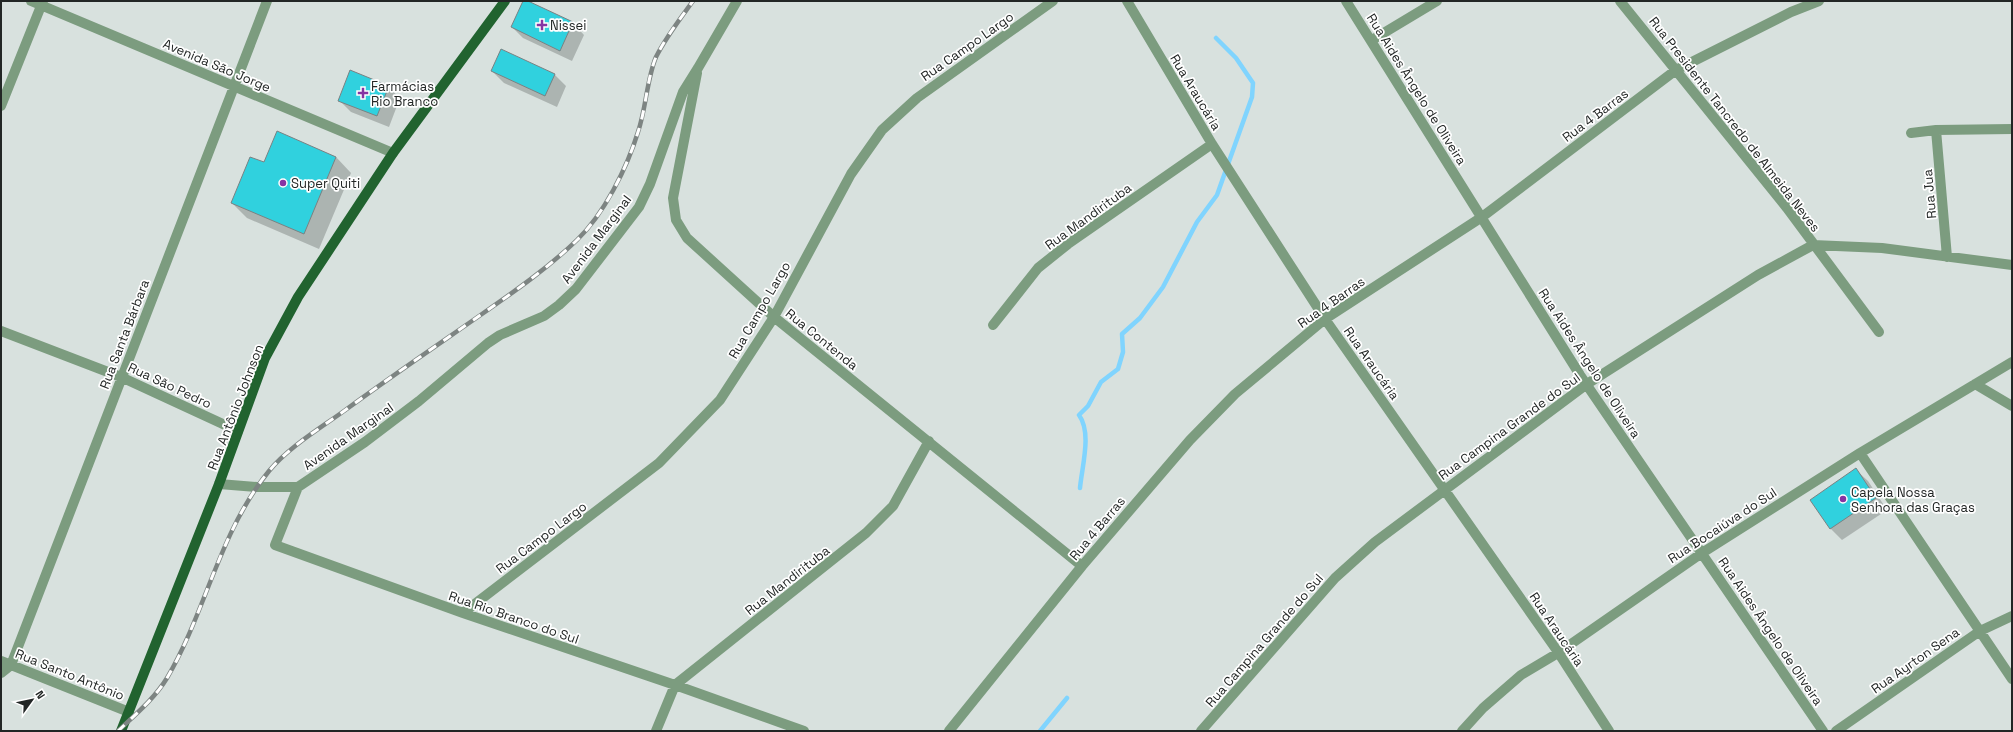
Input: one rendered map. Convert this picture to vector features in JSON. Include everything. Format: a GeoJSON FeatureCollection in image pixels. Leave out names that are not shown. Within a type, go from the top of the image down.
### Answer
{"type":"FeatureCollection","features":[{"type":"Feature","properties":{"kind":"main road","name":"Rua Antônio Johnson"},"geometry":{"type":"LineString","coordinates":[[122,731],[220,484],[265,358],[298,297],[393,153],[505,1]]}},
{"type":"Feature","properties":{"kind":"street","name":"Avenida São Jorge"},"geometry":{"type":"LineString","coordinates":[[32,1],[43,3],[393,153]]}},
{"type":"Feature","properties":{"kind":"street","name":"Rua Santa Bárbara"},"geometry":{"type":"LineString","coordinates":[[11,665],[121,376],[267,1]]}},
{"type":"Feature","properties":{"kind":"street","name":"Avenida Marginal"},"geometry":{"type":"LineString","coordinates":[[220,484],[257,487],[298,487],[365,442],[413,406],[488,343],[500,335],[544,316],[559,305],[576,289],[639,207],[650,184],[683,92],[737,1]]}},
{"type":"Feature","properties":{"kind":"street","name":"Rua Campo Largo"},"geometry":{"type":"LineString","coordinates":[[463,613],[658,463],[720,400],[774,317],[851,174],[882,130],[917,98],[1053,1]]}},
{"type":"Feature","properties":{"kind":"street","name":"Rua Araucária"},"geometry":{"type":"LineString","coordinates":[[1127,1],[1212,144],[1325,319],[1558,653],[1609,731]]}},
{"type":"Feature","properties":{"kind":"street","name":"Rua Aides Ângelo de Oliveira"},"geometry":{"type":"LineString","coordinates":[[1346,1],[1372,40],[1580,375],[1823,731]]}},
{"type":"Feature","properties":{"kind":"street"},"geometry":{"type":"LineString","coordinates":[[1372,40],[1436,1]]}},
{"type":"Feature","properties":{"kind":"street","name":"Rua Presidente Tancredo de Almeida Neves"},"geometry":{"type":"LineString","coordinates":[[1620,1],[1786,208],[1879,332]]}},
{"type":"Feature","properties":{"kind":"street","name":"Rua 4 Barras"},"geometry":{"type":"LineString","coordinates":[[950,731],[1082,566],[1196,434],[1235,394],[1325,319],[1482,217],[1676,70],[1791,12],[1819,1]]}},
{"type":"Feature","properties":{"kind":"street"},"geometry":{"type":"LineString","coordinates":[[1,106],[43,3]]}},
{"type":"Feature","properties":{"kind":"street","name":"Rua Contenda"},"geometry":{"type":"LineString","coordinates":[[698,68],[673,198],[676,220],[687,238],[774,317],[1082,566]]}},
{"type":"Feature","properties":{"kind":"street"},"geometry":{"type":"LineString","coordinates":[[1911,133],[1936,130],[2012,129]]}},
{"type":"Feature","properties":{"kind":"street","name":"Rua Jua"},"geometry":{"type":"LineString","coordinates":[[1936,130],[1947,257]]}},
{"type":"Feature","properties":{"kind":"street","name":"Rua Mandirituba"},"geometry":{"type":"LineString","coordinates":[[993,325],[1038,268],[1068,244],[1212,144]]}},
{"type":"Feature","properties":{"kind":"street"},"geometry":{"type":"LineString","coordinates":[[1813,245],[1882,248],[2012,265]]}},
{"type":"Feature","properties":{"kind":"street","name":"Rua Campina Grande do Sul"},"geometry":{"type":"LineString","coordinates":[[1201,731],[1335,578],[1375,542],[1444,489],[1587,384],[1758,275],[1813,245]]}},
{"type":"Feature","properties":{"kind":"street","name":"Rua São Pedro"},"geometry":{"type":"LineString","coordinates":[[1,331],[121,376],[238,431]]}},
{"type":"Feature","properties":{"kind":"street","name":"Rua Bocaiúva do Sul"},"geometry":{"type":"LineString","coordinates":[[1462,731],[1483,708],[1521,675],[1558,653],[1702,553],[1860,454],[2012,362]]}},
{"type":"Feature","properties":{"kind":"street"},"geometry":{"type":"LineString","coordinates":[[1975,384],[2012,406]]}},
{"type":"Feature","properties":{"kind":"street","name":"Rua Mandirituba"},"geometry":{"type":"LineString","coordinates":[[656,731],[675,685],[866,533],[893,506],[929,442]]}},
{"type":"Feature","properties":{"kind":"street"},"geometry":{"type":"LineString","coordinates":[[1860,454],[2012,679]]}},
{"type":"Feature","properties":{"kind":"street","name":"Rua Rio Branco do Sul"},"geometry":{"type":"LineString","coordinates":[[298,487],[275,545],[463,613],[675,685],[804,731]]}},
{"type":"Feature","properties":{"kind":"street","name":"Rua Ayrton Sena"},"geometry":{"type":"LineString","coordinates":[[1836,731],[1980,631],[2012,616]]}},
{"type":"Feature","properties":{"kind":"street","name":"Rua Santo Antônio"},"geometry":{"type":"LineString","coordinates":[[1,661],[129,712]]}},
{"type":"Feature","properties":{"kind":"street"},"geometry":{"type":"LineString","coordinates":[[1,672],[11,665]]}},
{"type":"Feature","properties":{"kind":"building","name":"Nissei"},"geometry":{"type":"Polygon","coordinates":[[[523,1],[528,1],[573,22],[560,51],[511,27],[523,1]]]}},
{"type":"Feature","properties":{"kind":"building"},"geometry":{"type":"Polygon","coordinates":[[[501,49],[555,74],[545,96],[491,71],[501,49]]]}},
{"type":"Feature","properties":{"kind":"building","name":"Farmácias Rio Branco"},"geometry":{"type":"Polygon","coordinates":[[[350,70],[389,86],[377,116],[338,101],[350,70]]]}},
{"type":"Feature","properties":{"kind":"building","name":"Super Quiti"},"geometry":{"type":"Polygon","coordinates":[[[277,131],[336,157],[304,234],[231,203],[250,157],[264,162],[277,131]]]}},
{"type":"Feature","properties":{"kind":"building","name":"Capela Nossa Senhora das Graças"},"geometry":{"type":"Polygon","coordinates":[[[1856,468],[1876,498],[1830,529],[1810,500],[1856,468]]]}},
{"type":"Feature","properties":{"kind":"waterway"},"geometry":{"type":"LineString","coordinates":[[1080,488],[1086,440],[1083,422],[1079,415],[1088,406],[1101,382],[1118,369],[1123,352],[1122,334],[1140,318],[1163,287],[1197,222],[1217,195],[1252,97],[1253,83],[1236,58],[1216,38]]}},
{"type":"Feature","properties":{"kind":"waterway"},"geometry":{"type":"LineString","coordinates":[[1040,731],[1067,698]]}},
{"type":"Feature","properties":{"kind":"railway"},"geometry":{"type":"LineString","coordinates":[[118,731],[151,699],[167,678],[181,653],[237,520],[252,495],[277,462],[295,446],[531,279],[555,260],[587,229],[614,190],[628,160],[641,123],[656,57],[669,35],[693,1]]}},
{"type":"Feature","properties":{"kind":"place","name":"Nissei"},"geometry":{"type":"Point","coordinates":[542,25]}},
{"type":"Feature","properties":{"kind":"place","name":"Farmácias Rio Branco"},"geometry":{"type":"Point","coordinates":[363,93]}},
{"type":"Feature","properties":{"kind":"place","name":"Super Quiti"},"geometry":{"type":"Point","coordinates":[283,183]}},
{"type":"Feature","properties":{"kind":"place","name":"Capela Nossa Senhora das Graças"},"geometry":{"type":"Point","coordinates":[1843,499]}}]}
